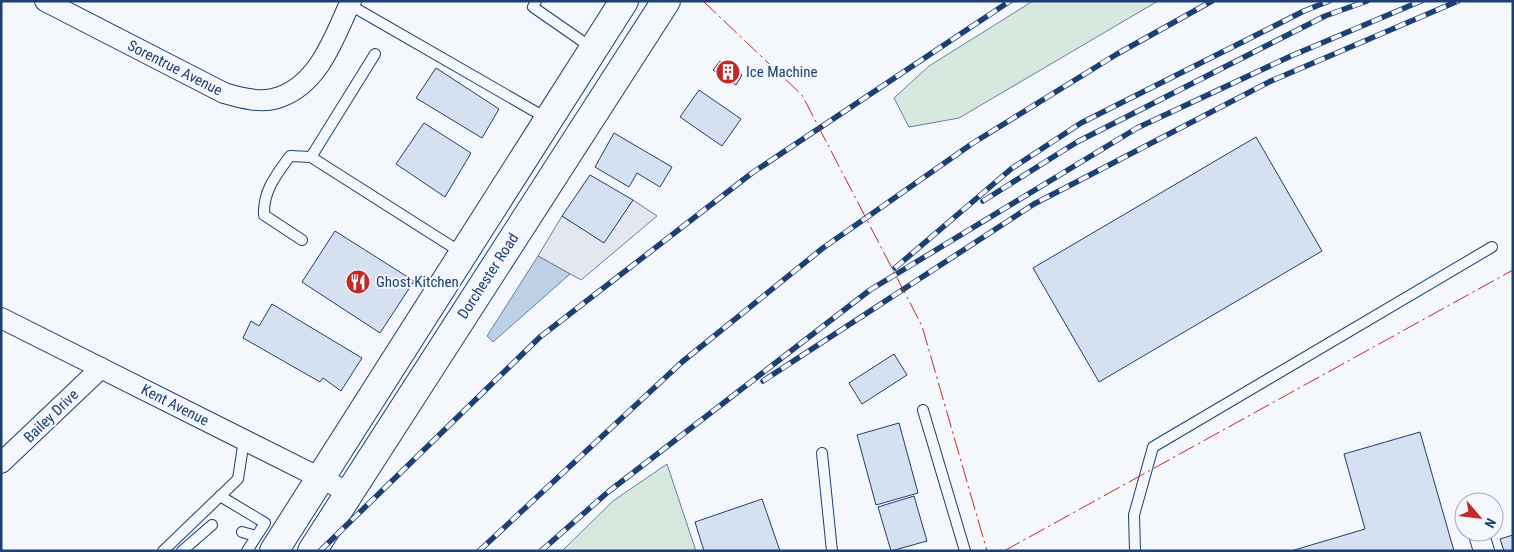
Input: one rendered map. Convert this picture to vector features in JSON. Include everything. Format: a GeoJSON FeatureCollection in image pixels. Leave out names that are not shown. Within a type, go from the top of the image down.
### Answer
{"type":"FeatureCollection","features":[{"type":"Feature","properties":{"kind":"main road"},"geometry":{"type":"LineString","coordinates":[[270,536],[320,478],[624,1]]}},
{"type":"Feature","properties":{"kind":"main road","name":"Dorchester Road"},"geometry":{"type":"LineString","coordinates":[[312,551],[348,492],[666,1]]}},
{"type":"Feature","properties":{"kind":"street","name":"Sorentrue Avenue"},"geometry":{"type":"LineString","coordinates":[[45,1],[224,93],[249,100],[280,98],[306,80],[320,66],[350,3]]}},
{"type":"Feature","properties":{"kind":"street","name":"Kent Avenue"},"geometry":{"type":"LineString","coordinates":[[1,318],[348,492]]}},
{"type":"Feature","properties":{"kind":"street","name":"Bailey Drive"},"geometry":{"type":"LineString","coordinates":[[1,463],[101,368]]}},
{"type":"Feature","properties":{"kind":"lane"},"geometry":{"type":"LineString","coordinates":[[536,1],[533,8],[594,49]]}},
{"type":"Feature","properties":{"kind":"lane"},"geometry":{"type":"LineString","coordinates":[[350,3],[549,120]]}},
{"type":"Feature","properties":{"kind":"lane"},"geometry":{"type":"LineString","coordinates":[[311,157],[375,54]]}},
{"type":"Feature","properties":{"kind":"lane"},"geometry":{"type":"LineString","coordinates":[[302,240],[264,215],[263,201],[271,181],[290,156],[311,157],[463,254]]}},
{"type":"Feature","properties":{"kind":"lane"},"geometry":{"type":"LineString","coordinates":[[1134,551],[1134,515],[1153,447],[1492,247]]}},
{"type":"Feature","properties":{"kind":"lane"},"geometry":{"type":"LineString","coordinates":[[923,410],[965,551]]}},
{"type":"Feature","properties":{"kind":"lane"},"geometry":{"type":"LineString","coordinates":[[167,550],[238,479],[244,440]]}},
{"type":"Feature","properties":{"kind":"lane"},"geometry":{"type":"LineString","coordinates":[[822,453],[832,551]]}},
{"type":"Feature","properties":{"kind":"lane"},"geometry":{"type":"LineString","coordinates":[[220,496],[270,536]]}},
{"type":"Feature","properties":{"kind":"lane"},"geometry":{"type":"LineString","coordinates":[[182,551],[212,525]]}},
{"type":"Feature","properties":{"kind":"lane"},"geometry":{"type":"LineString","coordinates":[[242,532],[270,536]]}},
{"type":"Feature","properties":{"kind":"lane"},"geometry":{"type":"LineString","coordinates":[[247,551],[270,536]]}},
{"type":"Feature","properties":{"kind":"lane"},"geometry":{"type":"LineString","coordinates":[[187,551],[200,545]]}},
{"type":"Feature","properties":{"kind":"shaded area"},"geometry":{"type":"Polygon","coordinates":[[[1033,1],[1158,1],[959,118],[909,127],[894,98],[929,66],[1033,1]]]}},
{"type":"Feature","properties":{"kind":"shaded area"},"geometry":{"type":"Polygon","coordinates":[[[633,200],[657,216],[581,280],[538,256],[562,216],[604,242],[633,200]]]}},
{"type":"Feature","properties":{"kind":"shaded area"},"geometry":{"type":"Polygon","coordinates":[[[667,464],[696,551],[562,551],[613,501],[667,464]]]}},
{"type":"Feature","properties":{"kind":"water"},"geometry":{"type":"Polygon","coordinates":[[[538,256],[570,274],[493,342],[487,336],[538,256]]]}},
{"type":"Feature","properties":{"kind":"building","name":"Ice Machine"},"geometry":{"type":"Polygon","coordinates":[[[720,61],[742,75],[736,85],[713,70],[720,61]]]}},
{"type":"Feature","properties":{"kind":"building"},"geometry":{"type":"Polygon","coordinates":[[[436,68],[499,109],[482,138],[416,98],[436,68]]]}},
{"type":"Feature","properties":{"kind":"building"},"geometry":{"type":"Polygon","coordinates":[[[699,90],[741,119],[722,146],[680,117],[699,90]]]}},
{"type":"Feature","properties":{"kind":"building"},"geometry":{"type":"Polygon","coordinates":[[[424,123],[471,153],[445,197],[396,164],[424,123]]]}},
{"type":"Feature","properties":{"kind":"building"},"geometry":{"type":"Polygon","coordinates":[[[614,133],[672,167],[660,187],[637,173],[629,187],[595,167],[614,133]]]}},
{"type":"Feature","properties":{"kind":"building"},"geometry":{"type":"Polygon","coordinates":[[[1256,137],[1322,251],[1099,382],[1033,268],[1256,137]]]}},
{"type":"Feature","properties":{"kind":"building"},"geometry":{"type":"Polygon","coordinates":[[[590,175],[633,200],[604,243],[562,216],[590,175]]]}},
{"type":"Feature","properties":{"kind":"building","name":"Ghost Kitchen"},"geometry":{"type":"Polygon","coordinates":[[[335,231],[414,281],[380,333],[302,282],[335,231]]]}},
{"type":"Feature","properties":{"kind":"building"},"geometry":{"type":"Polygon","coordinates":[[[272,304],[362,358],[341,391],[323,378],[320,382],[243,338],[251,321],[259,326],[272,304]]]}},
{"type":"Feature","properties":{"kind":"building"},"geometry":{"type":"Polygon","coordinates":[[[894,354],[907,375],[862,404],[849,383],[894,354]]]}},
{"type":"Feature","properties":{"kind":"building"},"geometry":{"type":"Polygon","coordinates":[[[899,423],[918,493],[876,505],[857,435],[899,423]]]}},
{"type":"Feature","properties":{"kind":"building"},"geometry":{"type":"Polygon","coordinates":[[[1420,432],[1454,551],[1291,551],[1365,529],[1344,454],[1420,432]]]}},
{"type":"Feature","properties":{"kind":"building"},"geometry":{"type":"Polygon","coordinates":[[[914,496],[927,541],[891,551],[878,507],[914,496]]]}},
{"type":"Feature","properties":{"kind":"building"},"geometry":{"type":"Polygon","coordinates":[[[762,499],[780,551],[704,551],[695,522],[762,499]]]}},
{"type":"Feature","properties":{"kind":"building"},"geometry":{"type":"Polygon","coordinates":[[[1513,535],[1513,551],[1504,551],[1501,542],[1504,542],[1504,538],[1513,535]]]}},
{"type":"Feature","properties":{"kind":"railway"},"geometry":{"type":"LineString","coordinates":[[320,551],[540,337],[752,173],[1010,1]]}},
{"type":"Feature","properties":{"kind":"railway"},"geometry":{"type":"LineString","coordinates":[[479,551],[682,362],[823,248],[973,143],[1117,54],[1212,1]]}},
{"type":"Feature","properties":{"kind":"railway"},"geometry":{"type":"LineString","coordinates":[[895,268],[1011,169],[1081,123],[1304,11],[1329,1]]}},
{"type":"Feature","properties":{"kind":"railway"},"geometry":{"type":"LineString","coordinates":[[983,201],[1077,142],[1325,16],[1367,1]]}},
{"type":"Feature","properties":{"kind":"railway"},"geometry":{"type":"LineString","coordinates":[[541,551],[608,492],[870,290],[1137,128],[1291,56],[1421,1]]}},
{"type":"Feature","properties":{"kind":"railway"},"geometry":{"type":"LineString","coordinates":[[763,381],[1034,204],[1271,81],[1458,1]]}},
{"type":"Feature","properties":{"kind":"power"},"geometry":{"type":"LineString","coordinates":[[703,1],[802,95],[922,326],[987,551]]}},
{"type":"Feature","properties":{"kind":"power"},"geometry":{"type":"LineString","coordinates":[[1004,551],[1513,270]]}},
{"type":"Feature","properties":{"kind":"place","name":"Ice Machine"},"geometry":{"type":"Point","coordinates":[728,72]}},
{"type":"Feature","properties":{"kind":"place","name":"Ghost Kitchen"},"geometry":{"type":"Point","coordinates":[358,282]}}]}
